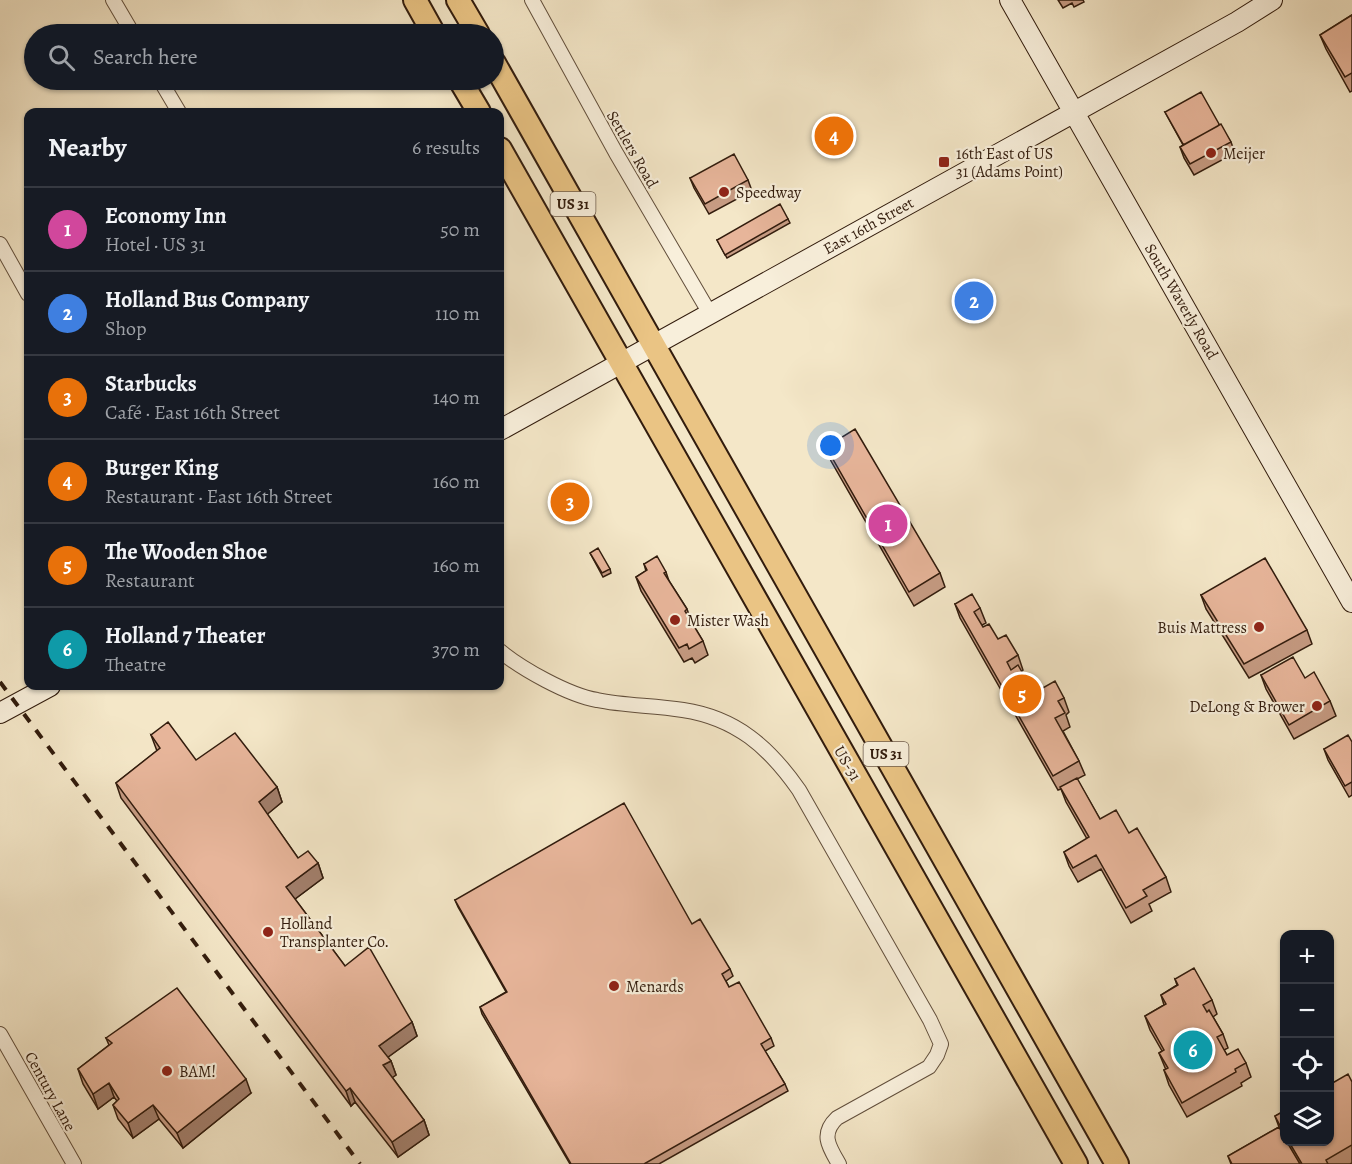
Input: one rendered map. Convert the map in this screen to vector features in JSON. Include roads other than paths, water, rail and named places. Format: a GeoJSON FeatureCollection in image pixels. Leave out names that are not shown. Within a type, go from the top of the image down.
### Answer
{"type":"FeatureCollection","features":[{"type":"Feature","properties":{"kind":"highway"},"geometry":{"type":"LineString","coordinates":[[414,0],[428,24]]}},
{"type":"Feature","properties":{"kind":"highway"},"geometry":{"type":"LineString","coordinates":[[454,24],[468,17]]}},
{"type":"Feature","properties":{"kind":"highway","name":"US 31"},"geometry":{"type":"LineString","coordinates":[[504,81],[1117,1164]]}},
{"type":"Feature","properties":{"kind":"highway"},"geometry":{"type":"LineString","coordinates":[[466,90],[476,108]]}},
{"type":"Feature","properties":{"kind":"highway","name":"US 31"},"geometry":{"type":"LineString","coordinates":[[504,156],[621,363]]}},
{"type":"Feature","properties":{"kind":"highway","name":"US-31"},"geometry":{"type":"LineString","coordinates":[[621,363],[1076,1164]]}},
{"type":"Feature","properties":{"kind":"highway"},"geometry":{"type":"LineString","coordinates":[[811,698],[827,706],[839,707],[855,700]]}},
{"type":"Feature","properties":{"kind":"main road","name":"South Waverly Road"},"geometry":{"type":"LineString","coordinates":[[1010,0],[1352,602]]}},
{"type":"Feature","properties":{"kind":"main road","name":"East 16th Street"},"geometry":{"type":"LineString","coordinates":[[504,428],[709,312],[1237,22],[1272,0]]}},
{"type":"Feature","properties":{"kind":"main road","name":"East 16th Street"},"geometry":{"type":"LineString","coordinates":[[1237,22],[1285,0]]}},
{"type":"Feature","properties":{"kind":"main road"},"geometry":{"type":"LineString","coordinates":[[0,713],[43,690]]}},
{"type":"Feature","properties":{"kind":"street"},"geometry":{"type":"LineString","coordinates":[[113,0],[127,24]]}},
{"type":"Feature","properties":{"kind":"street","name":"Settlers Road"},"geometry":{"type":"LineString","coordinates":[[532,0],[616,153],[709,312]]}},
{"type":"Feature","properties":{"kind":"street"},"geometry":{"type":"LineString","coordinates":[[166,90],[177,108]]}},
{"type":"Feature","properties":{"kind":"street"},"geometry":{"type":"LineString","coordinates":[[0,244],[24,287]]}},
{"type":"Feature","properties":{"kind":"street"},"geometry":{"type":"LineString","coordinates":[[504,654],[537,676],[595,700],[682,710],[723,721],[744,732],[761,745],[799,790],[939,1036],[941,1044],[929,1067],[837,1118],[830,1125],[827,1134],[829,1146],[839,1164]]}},
{"type":"Feature","properties":{"kind":"street","name":"Century Lane"},"geometry":{"type":"LineString","coordinates":[[0,1034],[74,1164]]}},
{"type":"Feature","properties":{"kind":"railway"},"geometry":{"type":"LineString","coordinates":[[0,682],[360,1164]]}},
{"type":"Feature","properties":{"kind":"place","name":"Burger King"},"geometry":{"type":"Point","coordinates":[834,136]}},
{"type":"Feature","properties":{"kind":"place","name":"Meijer"},"geometry":{"type":"Point","coordinates":[1211,153]}},
{"type":"Feature","properties":{"kind":"place","name":"16th East of US 31 (Adams Point)"},"geometry":{"type":"Point","coordinates":[944,162]}},
{"type":"Feature","properties":{"kind":"place","name":"Speedway"},"geometry":{"type":"Point","coordinates":[724,192]}},
{"type":"Feature","properties":{"kind":"place","name":"Holland Bus Company"},"geometry":{"type":"Point","coordinates":[974,301]}},
{"type":"Feature","properties":{"kind":"place","name":"Starbucks"},"geometry":{"type":"Point","coordinates":[570,502]}},
{"type":"Feature","properties":{"kind":"place","name":"Economy Inn"},"geometry":{"type":"Point","coordinates":[888,524]}},
{"type":"Feature","properties":{"kind":"place","name":"Mister Wash"},"geometry":{"type":"Point","coordinates":[675,620]}},
{"type":"Feature","properties":{"kind":"place","name":"Buis Mattress"},"geometry":{"type":"Point","coordinates":[1259,627]}},
{"type":"Feature","properties":{"kind":"place","name":"The Wooden Shoe"},"geometry":{"type":"Point","coordinates":[1022,694]}},
{"type":"Feature","properties":{"kind":"place","name":"DeLong & Brower"},"geometry":{"type":"Point","coordinates":[1317,706]}},
{"type":"Feature","properties":{"kind":"place","name":"Holland Transplanter Co."},"geometry":{"type":"Point","coordinates":[268,932]}},
{"type":"Feature","properties":{"kind":"place","name":"Menards"},"geometry":{"type":"Point","coordinates":[614,986]}},
{"type":"Feature","properties":{"kind":"place","name":"Holland 7 Theater"},"geometry":{"type":"Point","coordinates":[1193,1050]}},
{"type":"Feature","properties":{"kind":"place","name":"BAM!"},"geometry":{"type":"Point","coordinates":[167,1071]}}]}
